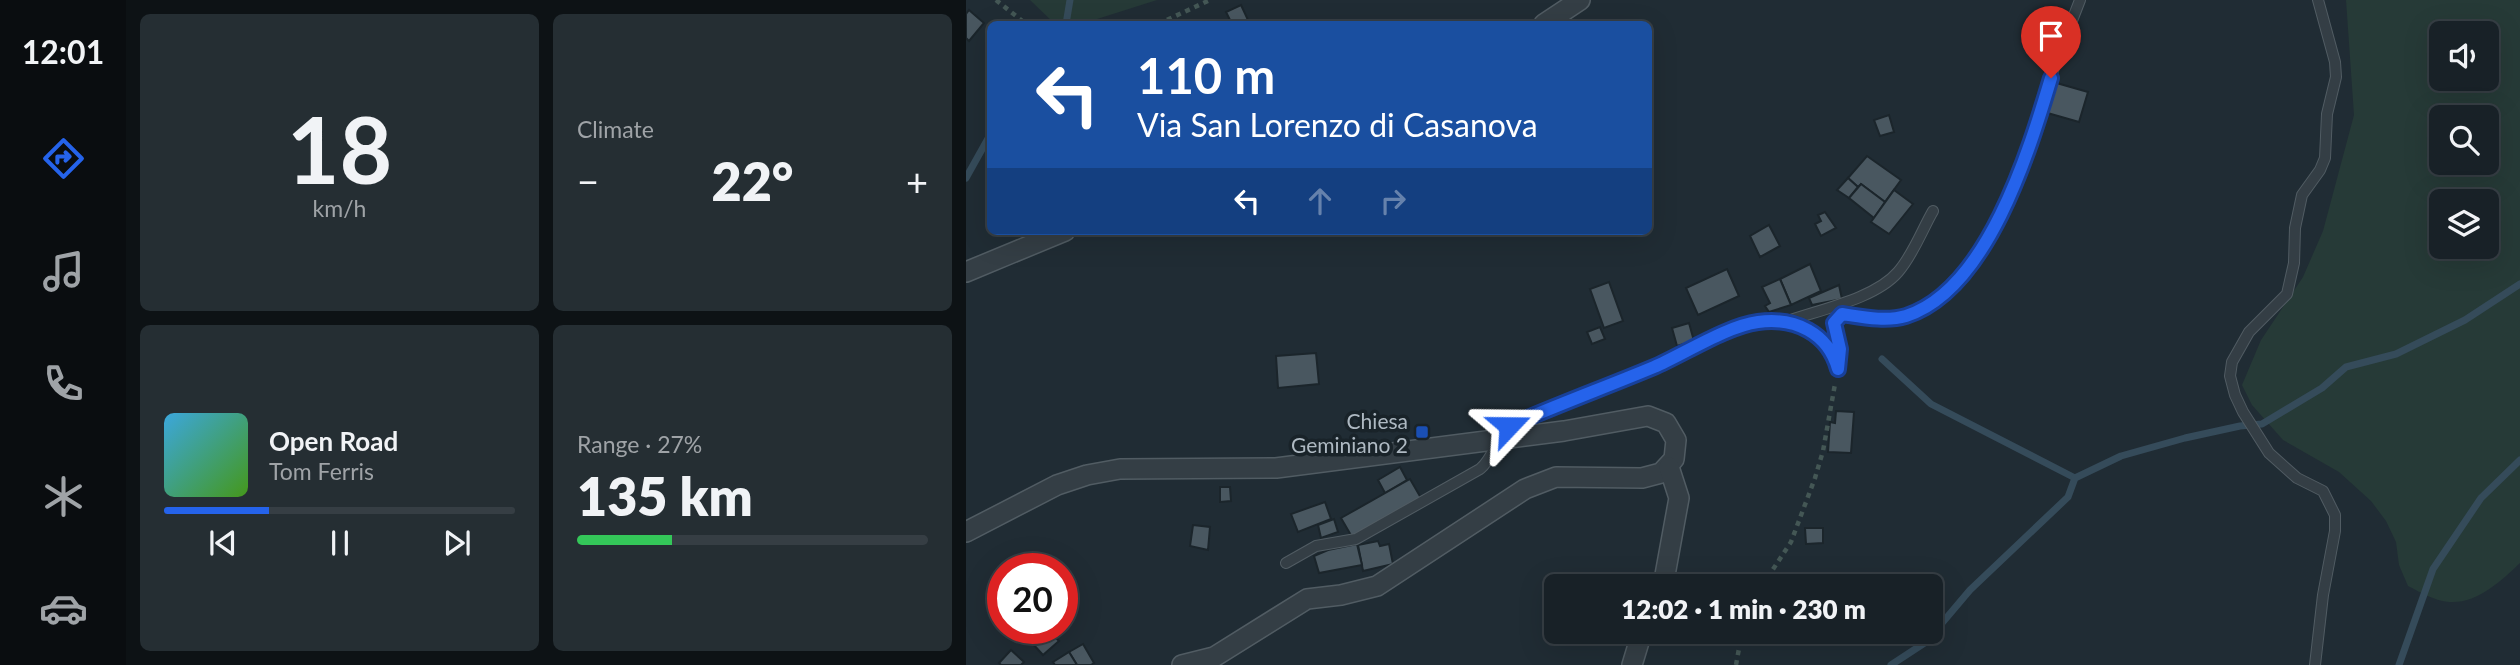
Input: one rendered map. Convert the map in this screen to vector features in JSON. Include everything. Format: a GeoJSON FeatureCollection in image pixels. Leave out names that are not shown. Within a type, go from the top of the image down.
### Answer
{"type":"FeatureCollection","features":[{"type":"Feature","properties":{"kind":"street"},"geometry":{"type":"LineString","coordinates":[[1548,21],[1573,2]]}},
{"type":"Feature","properties":{"kind":"street"},"geometry":{"type":"LineString","coordinates":[[966,272],[1055,235]]}},
{"type":"Feature","properties":{"kind":"street"},"geometry":{"type":"LineString","coordinates":[[966,531],[1057,485],[1120,468],[1276,468],[1564,431],[1648,416],[1666,423],[1676,440],[1674,459],[1669,467],[1652,477],[1556,477],[1525,489],[1377,586],[1341,595],[1307,599],[1214,657],[1182,665]]}},
{"type":"Feature","properties":{"kind":"street"},"geometry":{"type":"LineString","coordinates":[[1665,574],[1679,498],[1669,467]]}},
{"type":"Feature","properties":{"kind":"street"},"geometry":{"type":"LineString","coordinates":[[1632,665],[1638,644]]}},
{"type":"Feature","properties":{"kind":"lane"},"geometry":{"type":"LineString","coordinates":[[1838,369],[1840,349],[1834,323],[1842,314],[1882,318],[1904,316],[1945,293],[1965,273],[1999,218],[2036,129],[2051,78],[2080,0]]}},
{"type":"Feature","properties":{"kind":"lane"},"geometry":{"type":"LineString","coordinates":[[2315,665],[2335,515],[2323,491],[2297,478],[2269,453],[2243,412],[2230,376],[2232,362],[2249,332],[2287,294],[2294,263],[2295,228],[2302,195],[2325,158],[2327,114],[2333,96],[2336,70],[2332,46],[2318,0]]}},
{"type":"Feature","properties":{"kind":"lane"},"geometry":{"type":"LineString","coordinates":[[1785,322],[1869,293],[1884,284],[1899,271],[1933,211]]}},
{"type":"Feature","properties":{"kind":"lane"},"geometry":{"type":"LineString","coordinates":[[1286,563],[1316,546],[1356,539],[1480,468],[1489,461],[1498,440],[1509,426],[1654,367],[1739,328],[1758,322],[1785,322],[1802,327],[1820,338],[1835,358],[1838,369]]}},
{"type":"Feature","properties":{"kind":"path"},"geometry":{"type":"LineString","coordinates":[[996,0],[1022,21]]}},
{"type":"Feature","properties":{"kind":"path"},"geometry":{"type":"LineString","coordinates":[[1164,21],[1210,0]]}},
{"type":"Feature","properties":{"kind":"path"},"geometry":{"type":"LineString","coordinates":[[1770,574],[1791,542],[1815,478],[1823,451],[1838,369]]}},
{"type":"Feature","properties":{"kind":"path"},"geometry":{"type":"LineString","coordinates":[[1736,665],[1740,644]]}},
{"type":"Feature","properties":{"kind":"green space"},"geometry":{"type":"Polygon","coordinates":[[[1030,0],[1157,0],[1094,20],[1052,21],[1030,0]]]}},
{"type":"Feature","properties":{"kind":"green space"},"geometry":{"type":"Polygon","coordinates":[[[2346,0],[2520,0],[2520,563],[2479,595],[2459,602],[2449,602],[2438,600],[2408,586],[2399,565],[2396,542],[2386,521],[2371,501],[2339,472],[2283,440],[2252,405],[2242,385],[2261,340],[2303,277],[2323,231],[2354,115],[2346,0]]]}},
{"type":"Feature","properties":{"kind":"building"},"geometry":{"type":"Polygon","coordinates":[[[1241,5],[1248,20],[1230,21],[1226,12],[1241,5]]]}},
{"type":"Feature","properties":{"kind":"building"},"geometry":{"type":"Polygon","coordinates":[[[969,10],[984,23],[969,41],[966,38],[966,14],[969,10]]]}},
{"type":"Feature","properties":{"kind":"building"},"geometry":{"type":"Polygon","coordinates":[[[2053,82],[2088,92],[2079,122],[2044,112],[2053,82]]]}},
{"type":"Feature","properties":{"kind":"building"},"geometry":{"type":"Polygon","coordinates":[[[1889,115],[1894,132],[1880,136],[1874,120],[1889,115]]]}},
{"type":"Feature","properties":{"kind":"building"},"geometry":{"type":"Polygon","coordinates":[[[1867,156],[1901,180],[1885,202],[1861,184],[1858,187],[1848,178],[1867,156]]]}},
{"type":"Feature","properties":{"kind":"building"},"geometry":{"type":"Polygon","coordinates":[[[1848,178],[1858,187],[1849,198],[1837,190],[1848,178]]]}},
{"type":"Feature","properties":{"kind":"building"},"geometry":{"type":"Polygon","coordinates":[[[1861,184],[1885,202],[1874,218],[1849,198],[1861,184]]]}},
{"type":"Feature","properties":{"kind":"building"},"geometry":{"type":"Polygon","coordinates":[[[1894,190],[1913,204],[1889,234],[1871,222],[1894,190]]]}},
{"type":"Feature","properties":{"kind":"building"},"geometry":{"type":"Polygon","coordinates":[[[1825,212],[1836,228],[1821,236],[1815,224],[1821,221],[1818,215],[1825,212]]]}},
{"type":"Feature","properties":{"kind":"building"},"geometry":{"type":"Polygon","coordinates":[[[1769,225],[1780,246],[1760,257],[1750,236],[1769,225]]]}},
{"type":"Feature","properties":{"kind":"building"},"geometry":{"type":"Polygon","coordinates":[[[1810,264],[1821,291],[1791,305],[1780,279],[1810,264]]]}},
{"type":"Feature","properties":{"kind":"building"},"geometry":{"type":"Polygon","coordinates":[[[1727,269],[1739,296],[1698,315],[1686,288],[1727,269]]]}},
{"type":"Feature","properties":{"kind":"building"},"geometry":{"type":"Polygon","coordinates":[[[1780,279],[1791,305],[1769,312],[1765,306],[1770,303],[1762,287],[1780,279]]]}},
{"type":"Feature","properties":{"kind":"building"},"geometry":{"type":"Polygon","coordinates":[[[1609,282],[1623,321],[1604,328],[1590,289],[1609,282]]]}},
{"type":"Feature","properties":{"kind":"building"},"geometry":{"type":"Polygon","coordinates":[[[1839,285],[1842,299],[1812,305],[1809,298],[1839,285]]]}},
{"type":"Feature","properties":{"kind":"building"},"geometry":{"type":"Polygon","coordinates":[[[1689,323],[1694,341],[1677,346],[1672,328],[1689,323]]]}},
{"type":"Feature","properties":{"kind":"building"},"geometry":{"type":"Polygon","coordinates":[[[1600,327],[1605,339],[1592,344],[1587,332],[1600,327]]]}},
{"type":"Feature","properties":{"kind":"building"},"geometry":{"type":"Polygon","coordinates":[[[1316,353],[1319,384],[1278,388],[1276,356],[1316,353]]]}},
{"type":"Feature","properties":{"kind":"building"},"geometry":{"type":"Polygon","coordinates":[[[1836,411],[1854,412],[1851,453],[1828,452],[1830,422],[1835,423],[1836,411]]]}},
{"type":"Feature","properties":{"kind":"building"},"geometry":{"type":"Polygon","coordinates":[[[1400,467],[1407,480],[1385,493],[1378,480],[1400,467]]]}},
{"type":"Feature","properties":{"kind":"building"},"geometry":{"type":"Polygon","coordinates":[[[1410,479],[1421,498],[1352,537],[1341,518],[1410,479]]]}},
{"type":"Feature","properties":{"kind":"building"},"geometry":{"type":"Polygon","coordinates":[[[1220,487],[1230,487],[1231,501],[1220,502],[1220,487]]]}},
{"type":"Feature","properties":{"kind":"building"},"geometry":{"type":"Polygon","coordinates":[[[1325,502],[1331,519],[1298,532],[1291,514],[1325,502]]]}},
{"type":"Feature","properties":{"kind":"building"},"geometry":{"type":"Polygon","coordinates":[[[1334,519],[1338,532],[1321,538],[1318,525],[1334,519]]]}},
{"type":"Feature","properties":{"kind":"building"},"geometry":{"type":"Polygon","coordinates":[[[1193,525],[1210,527],[1208,550],[1190,546],[1193,525]]]}},
{"type":"Feature","properties":{"kind":"building"},"geometry":{"type":"Polygon","coordinates":[[[1805,528],[1823,528],[1823,543],[1806,544],[1805,528]]]}},
{"type":"Feature","properties":{"kind":"building"},"geometry":{"type":"Polygon","coordinates":[[[1378,541],[1380,546],[1389,544],[1393,564],[1363,571],[1358,545],[1378,541]]]}},
{"type":"Feature","properties":{"kind":"building"},"geometry":{"type":"Polygon","coordinates":[[[1357,544],[1362,565],[1319,573],[1314,556],[1357,544]]]}},
{"type":"Feature","properties":{"kind":"building"},"geometry":{"type":"Polygon","coordinates":[[[1033,644],[1056,644],[1043,655],[1033,644]]]}},
{"type":"Feature","properties":{"kind":"building"},"geometry":{"type":"Polygon","coordinates":[[[1083,644],[1094,663],[1091,665],[1077,665],[1069,652],[1083,644]]]}},
{"type":"Feature","properties":{"kind":"building"},"geometry":{"type":"Polygon","coordinates":[[[1011,650],[1024,662],[1021,665],[1001,665],[999,663],[1011,650]]]}},
{"type":"Feature","properties":{"kind":"building"},"geometry":{"type":"Polygon","coordinates":[[[1069,652],[1077,665],[1055,665],[1053,662],[1069,652]]]}},
{"type":"Feature","properties":{"kind":"waterway"},"geometry":{"type":"LineString","coordinates":[[1066,21],[1070,0]]}},
{"type":"Feature","properties":{"kind":"waterway"},"geometry":{"type":"LineString","coordinates":[[966,178],[987,140]]}},
{"type":"Feature","properties":{"kind":"waterway"},"geometry":{"type":"LineString","coordinates":[[1891,665],[1926,642],[1970,590],[2068,497],[2075,478],[2121,456],[2185,438],[2262,424],[2322,388],[2346,367],[2396,354],[2465,320],[2520,284]]}},
{"type":"Feature","properties":{"kind":"waterway"},"geometry":{"type":"LineString","coordinates":[[1882,359],[1931,404],[2075,478]]}},
{"type":"Feature","properties":{"kind":"waterway"},"geometry":{"type":"LineString","coordinates":[[2399,665],[2433,569],[2481,498],[2520,460]]}},
{"type":"Feature","properties":{"kind":"place","name":"Chiesa Geminiano 2"},"geometry":{"type":"Point","coordinates":[1422,432]}},
{"type":"Feature","properties":{"kind":"route"},"geometry":{"type":"LineString","coordinates":[[1509,426],[1758,322],[1793,323],[1810,331],[1820,338],[1830,351],[1838,369],[1840,349],[1834,323],[1842,314],[1882,318],[1904,316],[1945,293],[1965,273],[1999,218],[2036,129],[2051,78]]}}]}
